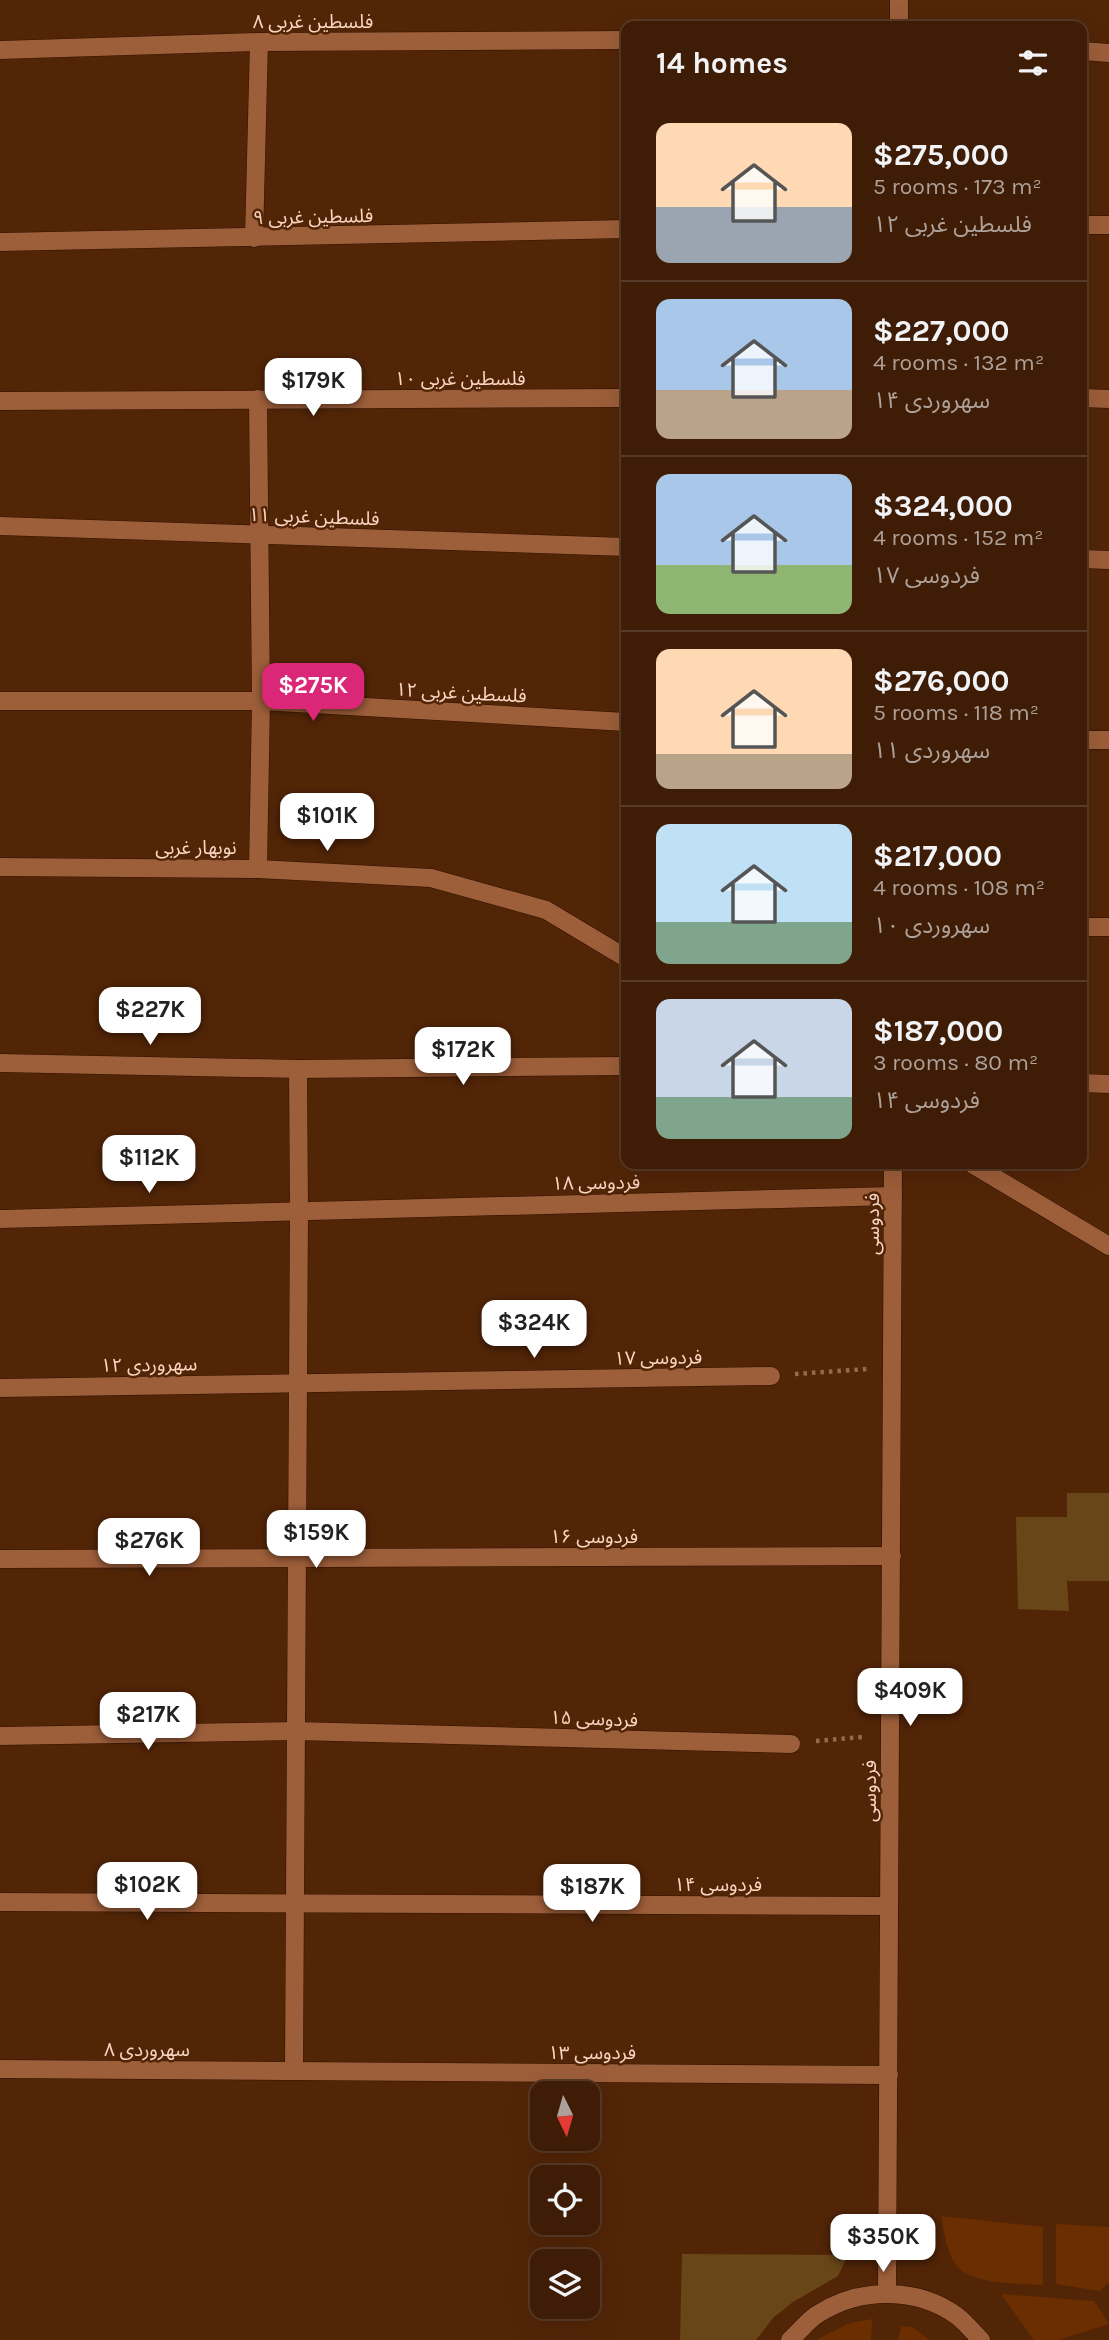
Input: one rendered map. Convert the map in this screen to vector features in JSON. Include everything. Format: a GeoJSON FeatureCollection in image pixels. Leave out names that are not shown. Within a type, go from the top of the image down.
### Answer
{"type":"FeatureCollection","features":[{"type":"Feature","properties":{"kind":"street"},"geometry":{"type":"LineString","coordinates":[[898,0],[899,21]]}},
{"type":"Feature","properties":{"kind":"street","name":"فلسطین غربی ۸"},"geometry":{"type":"LineString","coordinates":[[0,50],[259,42],[621,40]]}},
{"type":"Feature","properties":{"kind":"street"},"geometry":{"type":"LineString","coordinates":[[254,238],[259,42]]}},
{"type":"Feature","properties":{"kind":"street"},"geometry":{"type":"LineString","coordinates":[[1087,51],[1109,53]]}},
{"type":"Feature","properties":{"kind":"street"},"geometry":{"type":"LineString","coordinates":[[1087,225],[1109,225]]}},
{"type":"Feature","properties":{"kind":"street","name":"فلسطین غربی ۹"},"geometry":{"type":"LineString","coordinates":[[0,242],[621,229]]}},
{"type":"Feature","properties":{"kind":"street","name":"فلسطین غربی ۱۰"},"geometry":{"type":"LineString","coordinates":[[0,401],[621,398]]}},
{"type":"Feature","properties":{"kind":"street"},"geometry":{"type":"LineString","coordinates":[[1087,398],[1109,399]]}},
{"type":"Feature","properties":{"kind":"street"},"geometry":{"type":"LineString","coordinates":[[258,399],[261,535],[258,869]]}},
{"type":"Feature","properties":{"kind":"street","name":"فلسطین غربی ۱۱"},"geometry":{"type":"LineString","coordinates":[[0,526],[621,547]]}},
{"type":"Feature","properties":{"kind":"street"},"geometry":{"type":"LineString","coordinates":[[1087,559],[1109,560]]}},
{"type":"Feature","properties":{"kind":"street","name":"فلسطین غربی ۱۲"},"geometry":{"type":"LineString","coordinates":[[0,701],[261,701],[621,722]]}},
{"type":"Feature","properties":{"kind":"street"},"geometry":{"type":"LineString","coordinates":[[1087,740],[1109,740]]}},
{"type":"Feature","properties":{"kind":"street","name":"نوبهار غربی"},"geometry":{"type":"LineString","coordinates":[[0,867],[258,869],[431,878],[547,910],[621,955]]}},
{"type":"Feature","properties":{"kind":"street"},"geometry":{"type":"LineString","coordinates":[[1087,927],[1109,927]]}},
{"type":"Feature","properties":{"kind":"street"},"geometry":{"type":"LineString","coordinates":[[0,1063],[298,1069],[621,1066]]}},
{"type":"Feature","properties":{"kind":"street"},"geometry":{"type":"LineString","coordinates":[[294,2070],[298,1069]]}},
{"type":"Feature","properties":{"kind":"street"},"geometry":{"type":"LineString","coordinates":[[1087,1083],[1109,1084]]}},
{"type":"Feature","properties":{"kind":"street","name":"فردوسی"},"geometry":{"type":"LineString","coordinates":[[887,2292],[893,1169]]}},
{"type":"Feature","properties":{"kind":"street"},"geometry":{"type":"LineString","coordinates":[[980,1169],[1109,1246]]}},
{"type":"Feature","properties":{"kind":"street","name":"فردوسی ۱۸"},"geometry":{"type":"LineString","coordinates":[[0,1219],[893,1196]]}},
{"type":"Feature","properties":{"kind":"street","name":"فردوسی ۱۷"},"geometry":{"type":"LineString","coordinates":[[298,1382],[771,1376]]}},
{"type":"Feature","properties":{"kind":"street","name":"سهروردی ۱۲"},"geometry":{"type":"LineString","coordinates":[[0,1388],[298,1382]]}},
{"type":"Feature","properties":{"kind":"street","name":"فردوسی ۱۶"},"geometry":{"type":"LineString","coordinates":[[0,1559],[892,1556]]}},
{"type":"Feature","properties":{"kind":"street","name":"فردوسی ۱۵"},"geometry":{"type":"LineString","coordinates":[[0,1736],[296,1731],[791,1744]]}},
{"type":"Feature","properties":{"kind":"street","name":"فردوسی ۱۴"},"geometry":{"type":"LineString","coordinates":[[0,1902],[889,1906]]}},
{"type":"Feature","properties":{"kind":"street","name":"سهروردی ۸"},"geometry":{"type":"LineString","coordinates":[[0,2069],[294,2070]]}},
{"type":"Feature","properties":{"kind":"street","name":"فردوسی ۱۳"},"geometry":{"type":"LineString","coordinates":[[294,2070],[889,2075]]}},
{"type":"Feature","properties":{"kind":"street"},"geometry":{"type":"LineString","coordinates":[[790,2340],[817,2314],[851,2298],[887,2292],[925,2299],[958,2316],[981,2340]]}},
{"type":"Feature","properties":{"kind":"path"},"geometry":{"type":"LineString","coordinates":[[771,1376],[892,1367]]}},
{"type":"Feature","properties":{"kind":"path"},"geometry":{"type":"LineString","coordinates":[[791,1744],[891,1734]]}},
{"type":"Feature","properties":{"kind":"shaded area"},"geometry":{"type":"Polygon","coordinates":[[[941,2216],[1043,2227],[1043,2285],[983,2280],[962,2270],[949,2252],[941,2216]]]}},
{"type":"Feature","properties":{"kind":"shaded area"},"geometry":{"type":"Polygon","coordinates":[[[1056,2224],[1109,2227],[1109,2283],[1099,2291],[1056,2284],[1056,2224]]]}},
{"type":"Feature","properties":{"kind":"shaded area"},"geometry":{"type":"Polygon","coordinates":[[[1001,2294],[1094,2301],[1109,2324],[1059,2340],[1034,2340],[1001,2294]]]}},
{"type":"Feature","properties":{"kind":"shaded area"},"geometry":{"type":"Polygon","coordinates":[[[872,2319],[871,2340],[816,2340],[850,2323],[872,2319]]]}},
{"type":"Feature","properties":{"kind":"shaded area"},"geometry":{"type":"Polygon","coordinates":[[[901,2326],[912,2327],[930,2340],[898,2340],[901,2326]]]}},
{"type":"Feature","properties":{"kind":"building"},"geometry":{"type":"Polygon","coordinates":[[[1067,1493],[1109,1493],[1109,1581],[1067,1581],[1069,1611],[1018,1609],[1016,1517],[1067,1517],[1067,1493]]]}},
{"type":"Feature","properties":{"kind":"building"},"geometry":{"type":"Polygon","coordinates":[[[682,2254],[848,2255],[838,2276],[793,2302],[773,2318],[756,2340],[680,2340],[682,2254]]]}}]}
